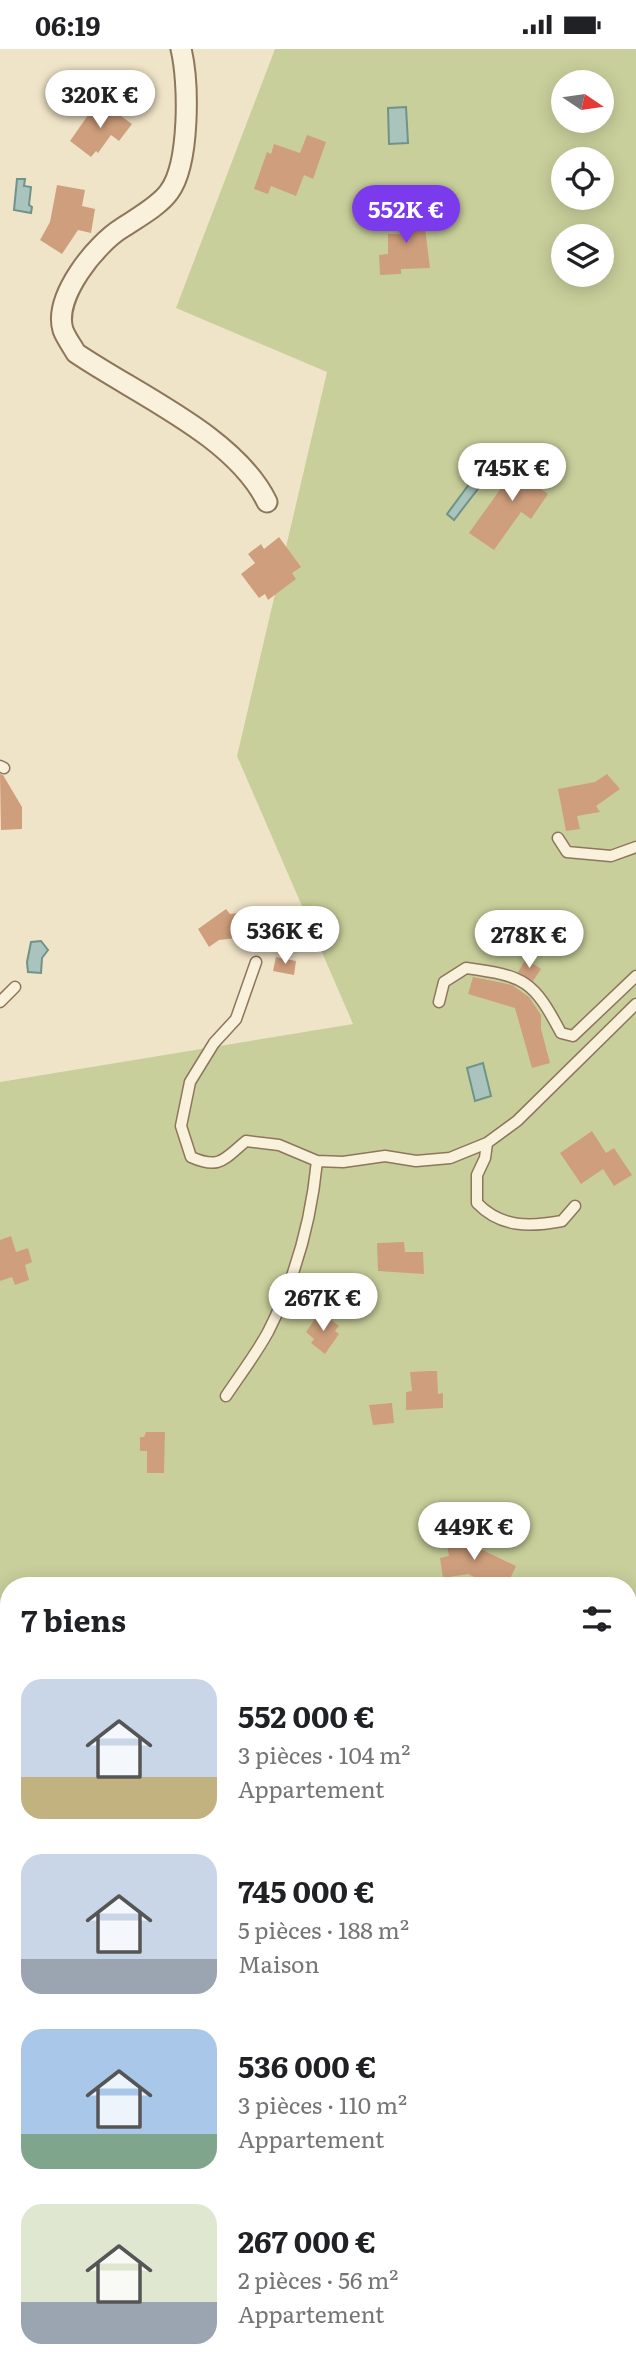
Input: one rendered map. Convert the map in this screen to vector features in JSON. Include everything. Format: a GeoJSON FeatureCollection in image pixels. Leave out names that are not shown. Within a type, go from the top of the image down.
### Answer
{"type":"FeatureCollection","features":[{"type":"Feature","properties":{"kind":"street"},"geometry":{"type":"LineString","coordinates":[[181,49],[186,70],[187,120],[176,181],[168,194],[120,229],[76,274],[63,305],[63,329],[76,353],[234,456],[258,484],[267,502]]}},
{"type":"Feature","properties":{"kind":"lane"},"geometry":{"type":"LineString","coordinates":[[558,838],[567,852],[611,856],[636,847]]}},
{"type":"Feature","properties":{"kind":"lane"},"geometry":{"type":"LineString","coordinates":[[256,962],[236,1019],[214,1043],[190,1082],[181,1126],[191,1157],[208,1165],[221,1162],[246,1141],[279,1145],[317,1161],[343,1162],[385,1156],[415,1161],[450,1158],[487,1143],[517,1121],[636,1004]]}},
{"type":"Feature","properties":{"kind":"lane"},"geometry":{"type":"LineString","coordinates":[[439,1002],[444,982],[466,968],[518,978],[533,987],[561,1033],[573,1036],[636,976]]}},
{"type":"Feature","properties":{"kind":"lane"},"geometry":{"type":"LineString","coordinates":[[0,1002],[15,987]]}},
{"type":"Feature","properties":{"kind":"lane"},"geometry":{"type":"LineString","coordinates":[[487,1143],[485,1158],[477,1175],[477,1203],[491,1218],[538,1225],[562,1221],[575,1206]]}},
{"type":"Feature","properties":{"kind":"lane"},"geometry":{"type":"LineString","coordinates":[[226,1396],[267,1333],[295,1270],[312,1209],[317,1161]]}},
{"type":"Feature","properties":{"kind":"green space"},"geometry":{"type":"Polygon","coordinates":[[[275,49],[636,49],[636,1577],[0,1577],[0,1082],[353,1024],[237,756],[327,372],[176,308],[275,49]]]}},
{"type":"Feature","properties":{"kind":"water"},"geometry":{"type":"Polygon","coordinates":[[[406,107],[408,143],[389,144],[388,108],[406,107]]]}},
{"type":"Feature","properties":{"kind":"water"},"geometry":{"type":"Polygon","coordinates":[[[17,179],[25,179],[24,186],[31,187],[31,213],[14,210],[17,179]]]}},
{"type":"Feature","properties":{"kind":"water"},"geometry":{"type":"Polygon","coordinates":[[[476,475],[484,481],[454,520],[447,514],[476,475]]]}},
{"type":"Feature","properties":{"kind":"water"},"geometry":{"type":"Polygon","coordinates":[[[41,941],[48,950],[42,958],[41,973],[28,972],[31,942],[41,941]]]}},
{"type":"Feature","properties":{"kind":"water"},"geometry":{"type":"Polygon","coordinates":[[[483,1063],[491,1096],[475,1101],[467,1068],[483,1063]]]}},
{"type":"Feature","properties":{"kind":"building"},"geometry":{"type":"Polygon","coordinates":[[[103,103],[132,124],[119,141],[111,135],[98,153],[96,151],[91,157],[70,141],[93,108],[97,111],[103,103]]]}},
{"type":"Feature","properties":{"kind":"building"},"geometry":{"type":"Polygon","coordinates":[[[307,135],[326,142],[313,179],[304,175],[296,196],[271,186],[268,194],[254,189],[267,152],[271,154],[274,144],[300,153],[307,135]]]}},
{"type":"Feature","properties":{"kind":"building"},"geometry":{"type":"Polygon","coordinates":[[[57,185],[85,190],[82,206],[95,209],[91,233],[78,230],[62,254],[40,240],[50,222],[57,185]]]}},
{"type":"Feature","properties":{"kind":"building"},"geometry":{"type":"Polygon","coordinates":[[[399,207],[417,207],[417,221],[424,220],[430,268],[401,269],[401,274],[380,275],[379,255],[388,254],[388,234],[400,234],[399,207]]]}},
{"type":"Feature","properties":{"kind":"building"},"geometry":{"type":"Polygon","coordinates":[[[524,456],[551,475],[541,489],[548,494],[531,519],[521,512],[494,550],[469,533],[524,456]]]}},
{"type":"Feature","properties":{"kind":"building"},"geometry":{"type":"Polygon","coordinates":[[[279,537],[301,567],[292,573],[296,579],[268,600],[265,594],[259,598],[241,574],[255,563],[248,554],[261,544],[264,549],[279,537]]]}},
{"type":"Feature","properties":{"kind":"building"},"geometry":{"type":"Polygon","coordinates":[[[0,774],[22,807],[22,829],[1,830],[0,774]]]}},
{"type":"Feature","properties":{"kind":"building"},"geometry":{"type":"Polygon","coordinates":[[[607,774],[620,789],[596,806],[600,812],[577,816],[580,829],[566,831],[558,789],[595,782],[607,774]]]}},
{"type":"Feature","properties":{"kind":"building"},"geometry":{"type":"Polygon","coordinates":[[[226,909],[230,914],[261,910],[262,917],[277,915],[279,940],[263,942],[263,935],[219,940],[209,947],[198,929],[226,909]]]}},
{"type":"Feature","properties":{"kind":"building"},"geometry":{"type":"Polygon","coordinates":[[[276,957],[296,961],[294,975],[273,971],[276,957]]]}},
{"type":"Feature","properties":{"kind":"building"},"geometry":{"type":"Polygon","coordinates":[[[526,959],[541,969],[533,981],[518,972],[526,959]]]}},
{"type":"Feature","properties":{"kind":"building"},"geometry":{"type":"Polygon","coordinates":[[[473,977],[512,985],[529,997],[541,1015],[541,1029],[550,1063],[532,1068],[515,1008],[468,994],[473,977]]]}},
{"type":"Feature","properties":{"kind":"building"},"geometry":{"type":"Polygon","coordinates":[[[592,1131],[606,1153],[614,1148],[632,1175],[614,1186],[603,1169],[581,1184],[560,1153],[592,1131]]]}},
{"type":"Feature","properties":{"kind":"building"},"geometry":{"type":"Polygon","coordinates":[[[11,1236],[16,1252],[28,1248],[32,1262],[25,1265],[29,1280],[15,1285],[12,1277],[0,1281],[0,1240],[11,1236]]]}},
{"type":"Feature","properties":{"kind":"building"},"geometry":{"type":"Polygon","coordinates":[[[404,1242],[405,1252],[423,1252],[424,1274],[378,1271],[377,1243],[404,1242]]]}},
{"type":"Feature","properties":{"kind":"building"},"geometry":{"type":"Polygon","coordinates":[[[317,1316],[322,1320],[326,1316],[339,1326],[335,1331],[339,1334],[325,1354],[311,1343],[314,1339],[306,1332],[317,1316]]]}},
{"type":"Feature","properties":{"kind":"building"},"geometry":{"type":"Polygon","coordinates":[[[437,1371],[438,1394],[443,1393],[443,1408],[406,1410],[406,1392],[412,1391],[410,1372],[437,1371]]]}},
{"type":"Feature","properties":{"kind":"building"},"geometry":{"type":"Polygon","coordinates":[[[392,1403],[394,1423],[373,1425],[369,1405],[392,1403]]]}},
{"type":"Feature","properties":{"kind":"building"},"geometry":{"type":"Polygon","coordinates":[[[146,1432],[165,1432],[164,1473],[147,1473],[147,1451],[140,1451],[140,1437],[144,1437],[146,1432]]]}},
{"type":"Feature","properties":{"kind":"building"},"geometry":{"type":"Polygon","coordinates":[[[470,1533],[472,1545],[516,1566],[511,1577],[474,1577],[468,1574],[443,1577],[440,1558],[449,1556],[446,1537],[470,1533]]]}}]}
